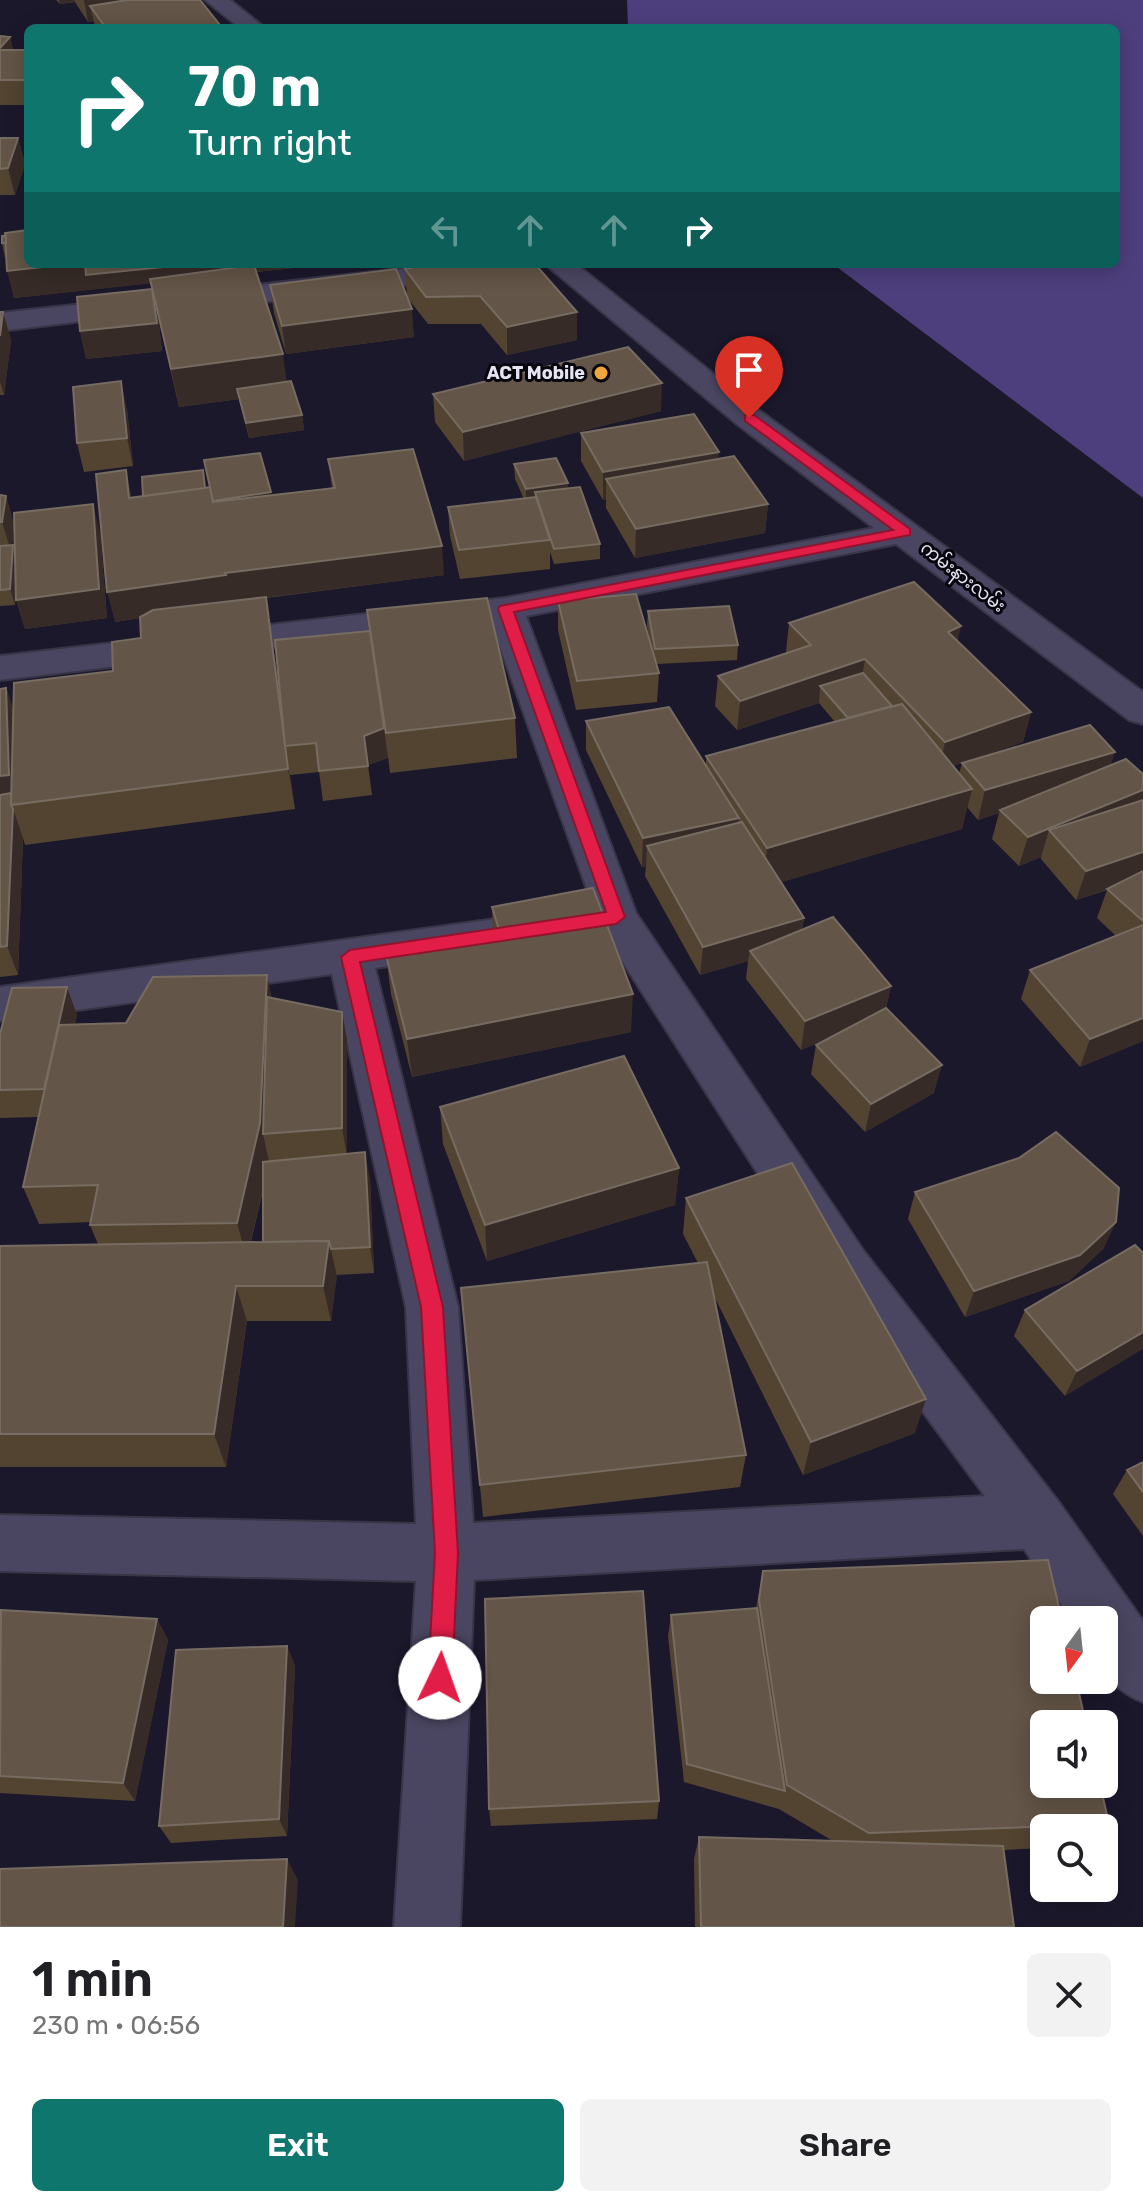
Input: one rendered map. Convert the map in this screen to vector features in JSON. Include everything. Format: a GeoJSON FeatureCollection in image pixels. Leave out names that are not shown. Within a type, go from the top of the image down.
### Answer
{"type":"FeatureCollection","features":[{"type":"Feature","properties":{"kind":"street"},"geometry":{"type":"LineString","coordinates":[[216,0],[249,24]]}},
{"type":"Feature","properties":{"kind":"street"},"geometry":{"type":"LineString","coordinates":[[0,322],[483,268]]}},
{"type":"Feature","properties":{"kind":"street","name":"ကမ်းနားလမ်း"},"geometry":{"type":"LineString","coordinates":[[564,268],[749,418],[1143,711]]}},
{"type":"Feature","properties":{"kind":"street"},"geometry":{"type":"LineString","coordinates":[[0,668],[505,609],[905,532]]}},
{"type":"Feature","properties":{"kind":"street"},"geometry":{"type":"LineString","coordinates":[[505,609],[616,917],[845,1266],[1038,1521],[1143,1672]]}},
{"type":"Feature","properties":{"kind":"street"},"geometry":{"type":"LineString","coordinates":[[0,1004],[350,957],[616,917]]}},
{"type":"Feature","properties":{"kind":"street"},"geometry":{"type":"LineString","coordinates":[[350,957],[432,1307],[446,1553],[427,1927]]}},
{"type":"Feature","properties":{"kind":"street"},"geometry":{"type":"LineString","coordinates":[[0,1543],[446,1553],[1038,1521]]}},
{"type":"Feature","properties":{"kind":"shaded area"},"geometry":{"type":"Polygon","coordinates":[[[627,0],[1143,0],[1143,498],[838,268],[1120,268],[1120,24],[628,24],[627,0]]]}},
{"type":"Feature","properties":{"kind":"building"},"geometry":{"type":"Polygon","coordinates":[[[127,0],[200,0],[219,24],[103,24],[90,6],[127,0]]]}},
{"type":"Feature","properties":{"kind":"building"},"geometry":{"type":"Polygon","coordinates":[[[0,36],[10,37],[0,48],[0,36]]]}},
{"type":"Feature","properties":{"kind":"building"},"geometry":{"type":"Polygon","coordinates":[[[0,50],[24,50],[24,80],[0,80],[0,50]]]}},
{"type":"Feature","properties":{"kind":"building"},"geometry":{"type":"Polygon","coordinates":[[[0,138],[18,138],[8,168],[0,169],[0,138]]]}},
{"type":"Feature","properties":{"kind":"building"},"geometry":{"type":"Polygon","coordinates":[[[24,231],[24,268],[34,268],[7,271],[5,233],[24,231]]]}},
{"type":"Feature","properties":{"kind":"building"},"geometry":{"type":"Polygon","coordinates":[[[85,268],[154,268],[86,275],[85,268]]]}},
{"type":"Feature","properties":{"kind":"building"},"geometry":{"type":"Polygon","coordinates":[[[232,268],[255,268],[283,354],[171,369],[150,279],[232,268]]]}},
{"type":"Feature","properties":{"kind":"building"},"geometry":{"type":"Polygon","coordinates":[[[538,268],[577,312],[507,327],[480,296],[426,297],[405,269],[538,268]]]}},
{"type":"Feature","properties":{"kind":"building"},"geometry":{"type":"Polygon","coordinates":[[[396,269],[412,309],[282,326],[270,285],[396,269]]]}},
{"type":"Feature","properties":{"kind":"building"},"geometry":{"type":"Polygon","coordinates":[[[152,289],[157,323],[80,331],[77,297],[152,289]]]}},
{"type":"Feature","properties":{"kind":"building"},"geometry":{"type":"Polygon","coordinates":[[[628,347],[662,383],[463,432],[433,394],[628,347]]]}},
{"type":"Feature","properties":{"kind":"building"},"geometry":{"type":"Polygon","coordinates":[[[121,381],[127,438],[77,443],[73,387],[121,381]]]}},
{"type":"Feature","properties":{"kind":"building"},"geometry":{"type":"Polygon","coordinates":[[[291,381],[302,415],[246,423],[237,389],[291,381]]]}},
{"type":"Feature","properties":{"kind":"building"},"geometry":{"type":"Polygon","coordinates":[[[694,414],[719,452],[603,472],[581,433],[694,414]]]}},
{"type":"Feature","properties":{"kind":"building"},"geometry":{"type":"Polygon","coordinates":[[[413,449],[442,546],[225,573],[107,592],[96,474],[126,470],[129,498],[210,487],[213,502],[335,488],[328,459],[413,449]]]}},
{"type":"Feature","properties":{"kind":"building"},"geometry":{"type":"Polygon","coordinates":[[[260,453],[271,492],[213,501],[204,460],[260,453]]]}},
{"type":"Feature","properties":{"kind":"building"},"geometry":{"type":"Polygon","coordinates":[[[734,456],[768,504],[636,529],[606,479],[734,456]]]}},
{"type":"Feature","properties":{"kind":"building"},"geometry":{"type":"Polygon","coordinates":[[[556,458],[568,483],[526,489],[514,464],[556,458]]]}},
{"type":"Feature","properties":{"kind":"building"},"geometry":{"type":"Polygon","coordinates":[[[203,470],[205,488],[143,496],[142,477],[203,470]]]}},
{"type":"Feature","properties":{"kind":"building"},"geometry":{"type":"Polygon","coordinates":[[[580,487],[600,544],[554,549],[535,492],[580,487]]]}},
{"type":"Feature","properties":{"kind":"building"},"geometry":{"type":"Polygon","coordinates":[[[0,495],[6,496],[2,522],[0,522],[0,495]]]}},
{"type":"Feature","properties":{"kind":"building"},"geometry":{"type":"Polygon","coordinates":[[[536,497],[550,540],[459,550],[448,507],[536,497]]]}},
{"type":"Feature","properties":{"kind":"building"},"geometry":{"type":"Polygon","coordinates":[[[93,504],[99,589],[16,600],[14,513],[93,504]]]}},
{"type":"Feature","properties":{"kind":"building"},"geometry":{"type":"Polygon","coordinates":[[[13,545],[10,589],[0,590],[0,546],[13,545]]]}},
{"type":"Feature","properties":{"kind":"building"},"geometry":{"type":"Polygon","coordinates":[[[914,582],[961,626],[948,632],[1031,712],[945,742],[865,659],[740,701],[718,676],[811,645],[789,623],[914,582]]]}},
{"type":"Feature","properties":{"kind":"building"},"geometry":{"type":"Polygon","coordinates":[[[636,594],[659,673],[577,681],[558,601],[636,594]]]}},
{"type":"Feature","properties":{"kind":"building"},"geometry":{"type":"Polygon","coordinates":[[[266,597],[288,769],[11,805],[14,683],[113,671],[112,642],[141,638],[140,617],[153,610],[266,597]]]}},
{"type":"Feature","properties":{"kind":"building"},"geometry":{"type":"Polygon","coordinates":[[[487,598],[515,718],[386,733],[367,610],[487,598]]]}},
{"type":"Feature","properties":{"kind":"building"},"geometry":{"type":"Polygon","coordinates":[[[729,606],[738,645],[655,649],[648,611],[729,606]]]}},
{"type":"Feature","properties":{"kind":"building"},"geometry":{"type":"Polygon","coordinates":[[[370,631],[384,728],[364,736],[368,766],[319,771],[316,743],[285,746],[275,640],[370,631]]]}},
{"type":"Feature","properties":{"kind":"building"},"geometry":{"type":"Polygon","coordinates":[[[863,673],[892,706],[848,718],[820,686],[863,673]]]}},
{"type":"Feature","properties":{"kind":"building"},"geometry":{"type":"Polygon","coordinates":[[[6,688],[9,775],[0,776],[0,689],[6,688]]]}},
{"type":"Feature","properties":{"kind":"building"},"geometry":{"type":"Polygon","coordinates":[[[902,704],[972,789],[767,848],[706,756],[902,704]]]}},
{"type":"Feature","properties":{"kind":"building"},"geometry":{"type":"Polygon","coordinates":[[[669,707],[739,818],[643,838],[586,721],[669,707]]]}},
{"type":"Feature","properties":{"kind":"building"},"geometry":{"type":"Polygon","coordinates":[[[1090,725],[1115,752],[985,790],[962,763],[1090,725]]]}},
{"type":"Feature","properties":{"kind":"building"},"geometry":{"type":"Polygon","coordinates":[[[1126,759],[1143,774],[1143,790],[1028,837],[1000,810],[1126,759]]]}},
{"type":"Feature","properties":{"kind":"building"},"geometry":{"type":"Polygon","coordinates":[[[11,793],[13,809],[7,946],[0,947],[0,795],[11,793]]]}},
{"type":"Feature","properties":{"kind":"building"},"geometry":{"type":"Polygon","coordinates":[[[1143,800],[1143,852],[1086,871],[1049,830],[1143,800]]]}},
{"type":"Feature","properties":{"kind":"building"},"geometry":{"type":"Polygon","coordinates":[[[742,822],[804,918],[703,947],[647,846],[742,822]]]}},
{"type":"Feature","properties":{"kind":"building"},"geometry":{"type":"Polygon","coordinates":[[[1143,871],[1143,921],[1107,889],[1143,871]]]}},
{"type":"Feature","properties":{"kind":"building"},"geometry":{"type":"Polygon","coordinates":[[[593,888],[633,994],[407,1039],[386,955],[500,933],[492,907],[593,888]]]}},
{"type":"Feature","properties":{"kind":"building"},"geometry":{"type":"Polygon","coordinates":[[[833,917],[891,986],[805,1021],[750,951],[833,917]]]}},
{"type":"Feature","properties":{"kind":"building"},"geometry":{"type":"Polygon","coordinates":[[[1143,925],[1143,1018],[1090,1039],[1030,970],[1143,925]]]}},
{"type":"Feature","properties":{"kind":"building"},"geometry":{"type":"Polygon","coordinates":[[[267,975],[260,1123],[237,1223],[90,1225],[98,1185],[23,1187],[59,1025],[126,1023],[153,977],[267,975]]]}},
{"type":"Feature","properties":{"kind":"building"},"geometry":{"type":"Polygon","coordinates":[[[67,987],[44,1089],[0,1090],[0,1034],[12,988],[67,987]]]}},
{"type":"Feature","properties":{"kind":"building"},"geometry":{"type":"Polygon","coordinates":[[[267,997],[342,1012],[342,1128],[263,1134],[267,997]]]}},
{"type":"Feature","properties":{"kind":"building"},"geometry":{"type":"Polygon","coordinates":[[[886,1008],[942,1065],[871,1104],[816,1045],[886,1008]]]}},
{"type":"Feature","properties":{"kind":"building"},"geometry":{"type":"Polygon","coordinates":[[[624,1056],[679,1168],[485,1225],[440,1107],[624,1056]]]}},
{"type":"Feature","properties":{"kind":"building"},"geometry":{"type":"Polygon","coordinates":[[[1056,1132],[1119,1188],[1116,1222],[1080,1255],[974,1291],[915,1192],[1019,1158],[1056,1132]]]}},
{"type":"Feature","properties":{"kind":"building"},"geometry":{"type":"Polygon","coordinates":[[[365,1152],[370,1247],[331,1249],[329,1241],[263,1242],[263,1162],[365,1152]]]}},
{"type":"Feature","properties":{"kind":"building"},"geometry":{"type":"Polygon","coordinates":[[[792,1163],[926,1399],[811,1442],[686,1198],[792,1163]]]}},
{"type":"Feature","properties":{"kind":"building"},"geometry":{"type":"Polygon","coordinates":[[[329,1241],[323,1286],[236,1286],[214,1434],[0,1434],[0,1246],[329,1241]]]}},
{"type":"Feature","properties":{"kind":"building"},"geometry":{"type":"Polygon","coordinates":[[[1135,1245],[1143,1253],[1143,1332],[1077,1371],[1025,1310],[1135,1245]]]}},
{"type":"Feature","properties":{"kind":"building"},"geometry":{"type":"Polygon","coordinates":[[[707,1262],[746,1455],[480,1485],[461,1288],[707,1262]]]}},
{"type":"Feature","properties":{"kind":"building"},"geometry":{"type":"Polygon","coordinates":[[[1143,1462],[1143,1492],[1127,1470],[1143,1462]]]}},
{"type":"Feature","properties":{"kind":"building"},"geometry":{"type":"Polygon","coordinates":[[[1048,1560],[1059,1606],[1030,1606],[1030,1694],[1079,1694],[1083,1710],[1030,1710],[1030,1798],[1103,1798],[1107,1814],[1030,1814],[1030,1827],[869,1833],[787,1785],[759,1600],[763,1571],[1048,1560]]]}},
{"type":"Feature","properties":{"kind":"building"},"geometry":{"type":"Polygon","coordinates":[[[643,1591],[659,1801],[489,1809],[485,1599],[643,1591]]]}},
{"type":"Feature","properties":{"kind":"building"},"geometry":{"type":"Polygon","coordinates":[[[757,1608],[785,1791],[687,1764],[671,1615],[757,1608]]]}},
{"type":"Feature","properties":{"kind":"building"},"geometry":{"type":"Polygon","coordinates":[[[1,1610],[157,1619],[123,1783],[0,1776],[1,1610]]]}},
{"type":"Feature","properties":{"kind":"building"},"geometry":{"type":"Polygon","coordinates":[[[287,1646],[279,1819],[159,1826],[176,1650],[287,1646]]]}},
{"type":"Feature","properties":{"kind":"building"},"geometry":{"type":"Polygon","coordinates":[[[699,1837],[1003,1846],[1014,1927],[701,1927],[699,1837]]]}},
{"type":"Feature","properties":{"kind":"building"},"geometry":{"type":"Polygon","coordinates":[[[287,1859],[283,1927],[0,1927],[0,1869],[287,1859]]]}},
{"type":"Feature","properties":{"kind":"place","name":"ACT Mobile"},"geometry":{"type":"Point","coordinates":[601,373]}},
{"type":"Feature","properties":{"kind":"route"},"geometry":{"type":"LineString","coordinates":[[440,1678],[446,1553],[432,1307],[350,957],[616,917],[505,609],[905,532],[749,418]]}}]}
